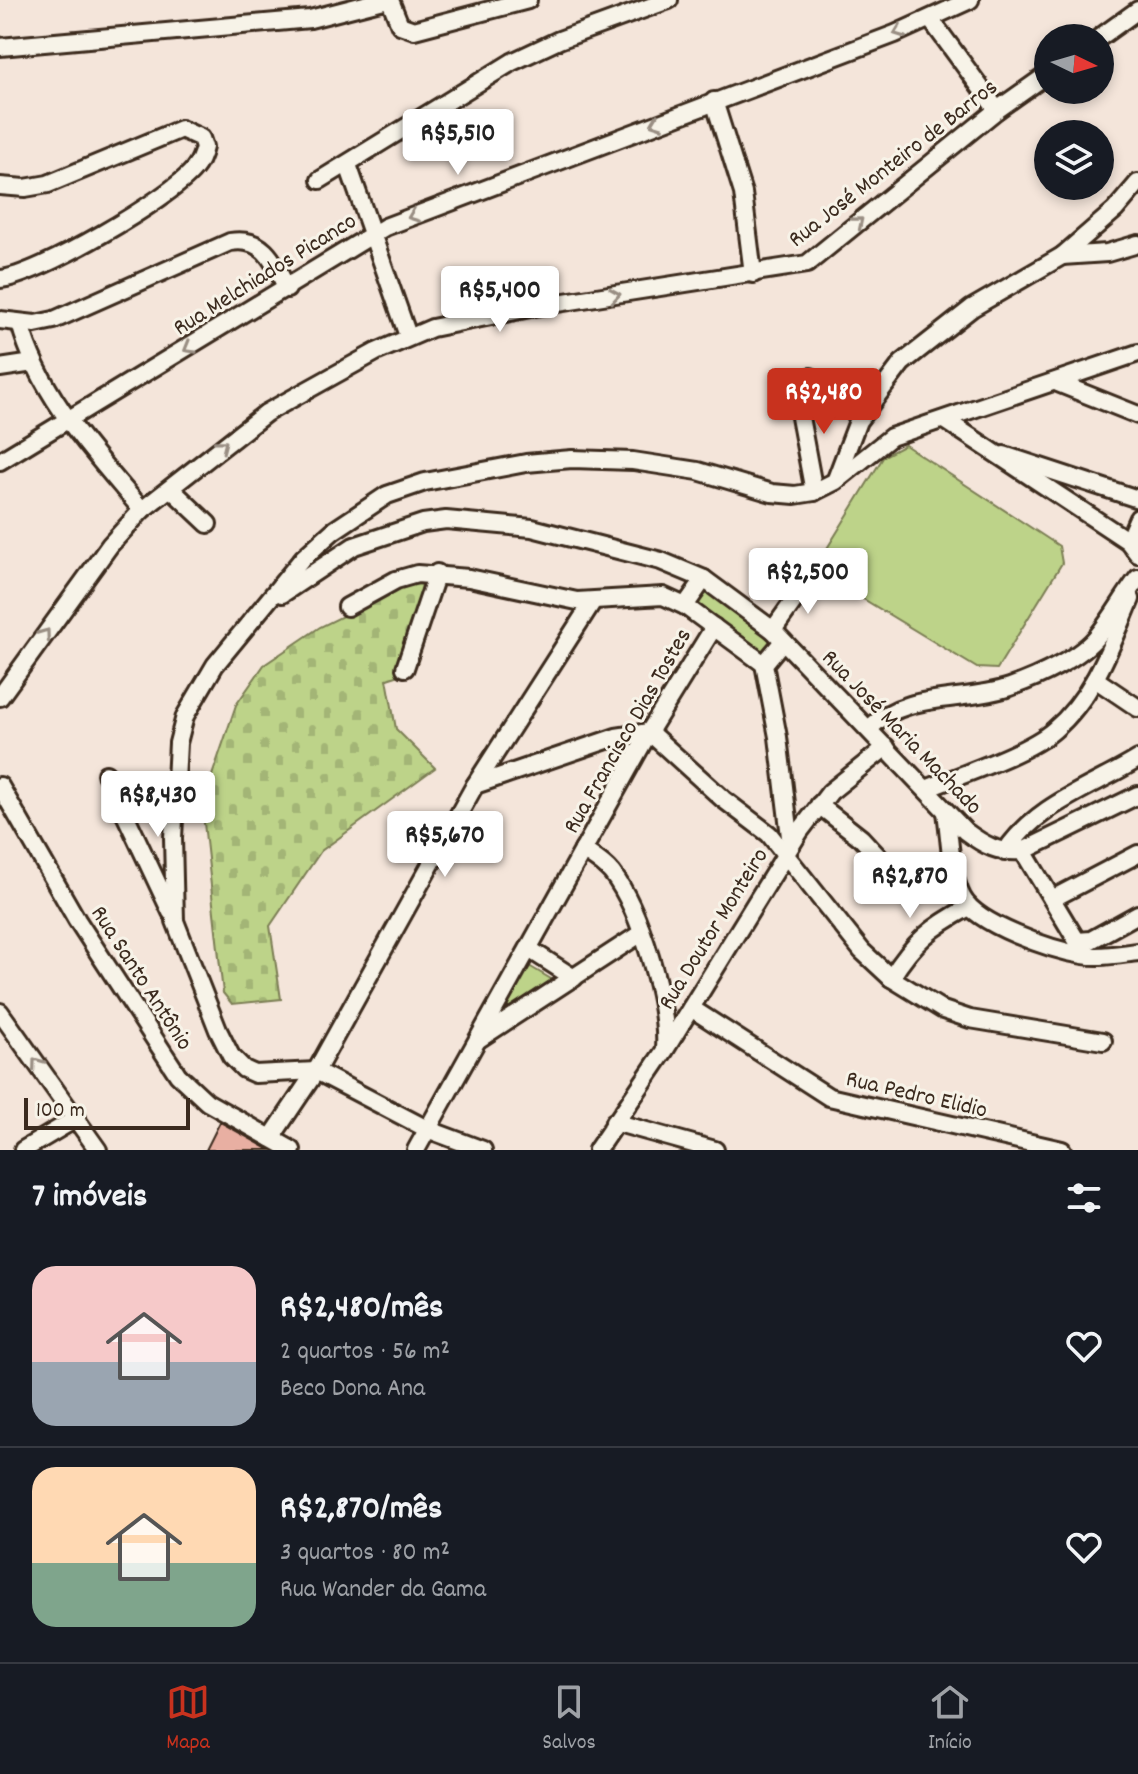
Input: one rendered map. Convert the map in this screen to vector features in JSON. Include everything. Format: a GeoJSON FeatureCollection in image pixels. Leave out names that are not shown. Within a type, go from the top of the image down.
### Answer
{"type":"FeatureCollection","features":[{"type":"Feature","properties":{"kind":"street"},"geometry":{"type":"LineString","coordinates":[[0,47],[310,19],[384,0]]}},
{"type":"Feature","properties":{"kind":"street"},"geometry":{"type":"LineString","coordinates":[[390,0],[400,25],[414,30],[528,0]]}},
{"type":"Feature","properties":{"kind":"street"},"geometry":{"type":"LineString","coordinates":[[320,180],[512,62],[559,40],[669,0]]}},
{"type":"Feature","properties":{"kind":"street","name":"Rua Melchiados Picanco"},"geometry":{"type":"LineString","coordinates":[[0,461],[287,289],[370,235],[931,20],[970,0]]}},
{"type":"Feature","properties":{"kind":"street"},"geometry":{"type":"LineString","coordinates":[[1114,27],[1138,10]]}},
{"type":"Feature","properties":{"kind":"street"},"geometry":{"type":"LineString","coordinates":[[931,20],[997,110]]}},
{"type":"Feature","properties":{"kind":"street","name":"Rua José Monteiro de Barros"},"geometry":{"type":"LineString","coordinates":[[0,697],[110,545],[142,510],[266,413],[408,336],[432,328],[545,305],[807,264],[997,110],[1034,84]]}},
{"type":"Feature","properties":{"kind":"street"},"geometry":{"type":"LineString","coordinates":[[714,101],[743,193],[753,274]]}},
{"type":"Feature","properties":{"kind":"street"},"geometry":{"type":"LineString","coordinates":[[0,186],[25,188],[48,184],[181,129],[201,138],[204,147],[194,169],[157,200],[52,261],[0,279]]}},
{"type":"Feature","properties":{"kind":"street"},"geometry":{"type":"LineString","coordinates":[[348,165],[370,235],[408,336]]}},
{"type":"Feature","properties":{"kind":"street"},"geometry":{"type":"LineString","coordinates":[[836,481],[858,421],[902,363],[972,308],[1062,256],[1115,210],[1138,183]]}},
{"type":"Feature","properties":{"kind":"street"},"geometry":{"type":"LineString","coordinates":[[0,320],[20,323],[54,320],[230,242],[243,240],[265,250],[287,289]]}},
{"type":"Feature","properties":{"kind":"street"},"geometry":{"type":"LineString","coordinates":[[1062,256],[1107,253],[1138,244]]}},
{"type":"Feature","properties":{"kind":"street"},"geometry":{"type":"LineString","coordinates":[[20,323],[33,363],[68,418],[142,510]]}},
{"type":"Feature","properties":{"kind":"street"},"geometry":{"type":"LineString","coordinates":[[175,921],[173,838],[178,743],[185,716],[215,665],[303,558],[361,511],[387,495],[425,482],[480,470],[572,459],[633,461],[698,471],[772,493],[795,495],[814,492],[836,481],[891,437],[1058,383],[1138,353]]}},
{"type":"Feature","properties":{"kind":"street"},"geometry":{"type":"LineString","coordinates":[[0,368],[33,363]]}},
{"type":"Feature","properties":{"kind":"street"},"geometry":{"type":"LineString","coordinates":[[811,377],[800,417],[814,492]]}},
{"type":"Feature","properties":{"kind":"street"},"geometry":{"type":"LineString","coordinates":[[1058,383],[1135,411]]}},
{"type":"Feature","properties":{"kind":"street"},"geometry":{"type":"LineString","coordinates":[[945,420],[1133,548],[1138,518]]}},
{"type":"Feature","properties":{"kind":"street"},"geometry":{"type":"LineString","coordinates":[[987,450],[1138,499]]}},
{"type":"Feature","properties":{"kind":"street"},"geometry":{"type":"LineString","coordinates":[[171,489],[208,524]]}},
{"type":"Feature","properties":{"kind":"street","name":"Rua José Maria Machado"},"geometry":{"type":"LineString","coordinates":[[268,604],[354,546],[423,523],[446,520],[532,528],[625,550],[704,579],[778,636],[870,728],[965,831],[1001,852]]}},
{"type":"Feature","properties":{"kind":"street"},"geometry":{"type":"LineString","coordinates":[[405,668],[437,573]]}},
{"type":"Feature","properties":{"kind":"street"},"geometry":{"type":"LineString","coordinates":[[347,607],[396,580],[437,573],[560,599],[593,601],[663,596],[685,606],[764,664]]}},
{"type":"Feature","properties":{"kind":"street"},"geometry":{"type":"LineString","coordinates":[[788,849],[778,737],[764,664],[810,578]]}},
{"type":"Feature","properties":{"kind":"street"},"geometry":{"type":"LineString","coordinates":[[685,606],[704,579]]}},
{"type":"Feature","properties":{"kind":"street"},"geometry":{"type":"LineString","coordinates":[[926,789],[1052,733],[1080,702],[1095,679],[1138,580]]}},
{"type":"Feature","properties":{"kind":"street"},"geometry":{"type":"LineString","coordinates":[[870,728],[879,719],[904,706],[1009,687],[1060,662],[1100,633],[1138,580]]}},
{"type":"Feature","properties":{"kind":"street"},"geometry":{"type":"LineString","coordinates":[[271,1138],[316,1071],[475,785],[593,601]]}},
{"type":"Feature","properties":{"kind":"street","name":"Rua Francisco Dias Tostes"},"geometry":{"type":"LineString","coordinates":[[416,1150],[649,732],[714,627]]}},
{"type":"Feature","properties":{"kind":"street"},"geometry":{"type":"LineString","coordinates":[[1095,679],[1136,702]]}},
{"type":"Feature","properties":{"kind":"street"},"geometry":{"type":"LineString","coordinates":[[475,785],[616,737],[649,732],[723,799],[758,822],[788,849],[862,951],[891,978],[943,1010],[970,1019],[1103,1041]]}},
{"type":"Feature","properties":{"kind":"street","name":"Rua Doutor Monteiro"},"geometry":{"type":"LineString","coordinates":[[597,1150],[665,1050],[788,849],[819,805],[830,792],[886,747]]}},
{"type":"Feature","properties":{"kind":"street"},"geometry":{"type":"LineString","coordinates":[[1001,852],[1052,806],[1138,759]]}},
{"type":"Feature","properties":{"kind":"street"},"geometry":{"type":"LineString","coordinates":[[106,774],[175,921],[192,971],[231,1056],[244,1069],[255,1074],[316,1071],[427,1129],[483,1150]]}},
{"type":"Feature","properties":{"kind":"street","name":"Rua Santo Antônio"},"geometry":{"type":"LineString","coordinates":[[0,786],[77,920],[178,1075],[207,1102],[292,1150]]}},
{"type":"Feature","properties":{"kind":"street"},"geometry":{"type":"LineString","coordinates":[[1001,852],[1023,851],[1138,795]]}},
{"type":"Feature","properties":{"kind":"street"},"geometry":{"type":"LineString","coordinates":[[819,805],[861,838],[887,866]]}},
{"type":"Feature","properties":{"kind":"street"},"geometry":{"type":"LineString","coordinates":[[946,812],[958,882],[969,907],[1053,948],[1100,956],[1138,952]]}},
{"type":"Feature","properties":{"kind":"street"},"geometry":{"type":"LineString","coordinates":[[583,850],[609,870],[619,883],[640,934],[661,993],[666,1027],[665,1050]]}},
{"type":"Feature","properties":{"kind":"street"},"geometry":{"type":"LineString","coordinates":[[1023,851],[1077,941],[1091,940],[1138,914]]}},
{"type":"Feature","properties":{"kind":"street"},"geometry":{"type":"LineString","coordinates":[[1052,899],[1138,854]]}},
{"type":"Feature","properties":{"kind":"street"},"geometry":{"type":"LineString","coordinates":[[891,978],[905,956],[930,928],[969,907]]}},
{"type":"Feature","properties":{"kind":"street"},"geometry":{"type":"LineString","coordinates":[[478,1040],[640,934]]}},
{"type":"Feature","properties":{"kind":"street"},"geometry":{"type":"LineString","coordinates":[[529,949],[574,978]]}},
{"type":"Feature","properties":{"kind":"street","name":"Rua Pedro Elidio"},"geometry":{"type":"LineString","coordinates":[[691,1008],[829,1097],[1062,1150]]}},
{"type":"Feature","properties":{"kind":"street"},"geometry":{"type":"LineString","coordinates":[[0,1012],[98,1150]]}},
{"type":"Feature","properties":{"kind":"street"},"geometry":{"type":"LineString","coordinates":[[23,1150],[77,1118]]}},
{"type":"Feature","properties":{"kind":"street"},"geometry":{"type":"LineString","coordinates":[[614,1122],[710,1149]]}},
{"type":"Feature","properties":{"kind":"green space"},"geometry":{"type":"Polygon","coordinates":[[[905,445],[1059,546],[1062,563],[997,669],[977,668],[819,572],[823,555],[884,456],[905,445]]]}},
{"type":"Feature","properties":{"kind":"green space"},"geometry":{"type":"Polygon","coordinates":[[[426,584],[403,674],[387,679],[396,729],[435,768],[321,851],[270,926],[281,999],[232,1004],[223,993],[202,805],[236,705],[264,665],[320,627],[406,585],[426,584]]]}},
{"type":"Feature","properties":{"kind":"green space"},"geometry":{"type":"Polygon","coordinates":[[[703,584],[777,641],[758,662],[688,606],[703,584]]]}},
{"type":"Feature","properties":{"kind":"green space"},"geometry":{"type":"Polygon","coordinates":[[[524,963],[556,982],[494,1020],[524,963]]]}},
{"type":"Feature","properties":{"kind":"building"},"geometry":{"type":"Polygon","coordinates":[[[220,1122],[270,1150],[206,1150],[220,1122]]]}}]}
